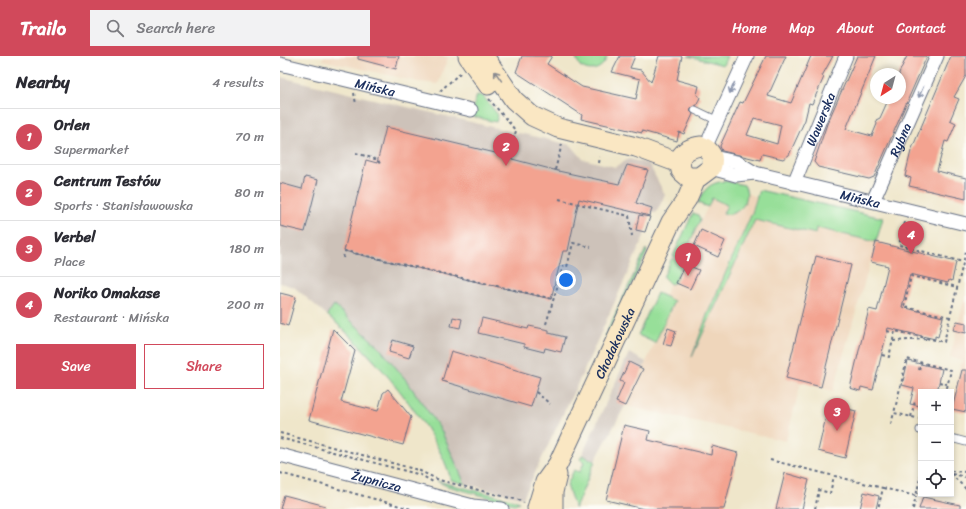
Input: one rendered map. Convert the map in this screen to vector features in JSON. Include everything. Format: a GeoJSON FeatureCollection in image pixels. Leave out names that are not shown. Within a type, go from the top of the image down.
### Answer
{"type":"FeatureCollection","features":[{"type":"Feature","properties":{"kind":"street","name":"Chodakowska"},"geometry":{"type":"LineString","coordinates":[[541,508],[545,482],[558,464],[671,222],[687,199],[696,163],[718,120],[747,56]]}},
{"type":"Feature","properties":{"kind":"street","name":"Wawerska"},"geometry":{"type":"LineString","coordinates":[[794,183],[846,56]]}},
{"type":"Feature","properties":{"kind":"street","name":"Rybna"},"geometry":{"type":"LineString","coordinates":[[873,201],[937,56]]}},
{"type":"Feature","properties":{"kind":"street","name":"Mińska"},"geometry":{"type":"LineString","coordinates":[[475,58],[492,90],[520,120],[535,128],[547,130],[560,136],[636,147],[657,145],[696,163],[737,162],[755,173],[966,224]]}},
{"type":"Feature","properties":{"kind":"street","name":"Mińska"},"geometry":{"type":"LineString","coordinates":[[280,64],[471,110]]}},
{"type":"Feature","properties":{"kind":"street","name":"Żupnicza"},"geometry":{"type":"LineString","coordinates":[[280,455],[475,508],[502,509]]}},
{"type":"Feature","properties":{"kind":"lane"},"geometry":{"type":"LineString","coordinates":[[695,110],[718,120]]}},
{"type":"Feature","properties":{"kind":"lane"},"geometry":{"type":"LineString","coordinates":[[954,439],[966,442]]}},
{"type":"Feature","properties":{"kind":"path"},"geometry":{"type":"LineString","coordinates":[[430,100],[475,58]]}},
{"type":"Feature","properties":{"kind":"path"},"geometry":{"type":"LineString","coordinates":[[354,94],[356,104]]}},
{"type":"Feature","properties":{"kind":"path"},"geometry":{"type":"LineString","coordinates":[[487,97],[516,131],[508,156]]}},
{"type":"Feature","properties":{"kind":"path"},"geometry":{"type":"LineString","coordinates":[[555,170],[560,136]]}},
{"type":"Feature","properties":{"kind":"path"},"geometry":{"type":"LineString","coordinates":[[356,153],[378,160],[380,164]]}},
{"type":"Feature","properties":{"kind":"path"},"geometry":{"type":"LineString","coordinates":[[599,163],[600,157]]}},
{"type":"Feature","properties":{"kind":"path"},"geometry":{"type":"LineString","coordinates":[[559,199],[629,216],[632,236]]}},
{"type":"Feature","properties":{"kind":"path"},"geometry":{"type":"LineString","coordinates":[[905,221],[900,235],[899,245],[963,262]]}},
{"type":"Feature","properties":{"kind":"path"},"geometry":{"type":"LineString","coordinates":[[546,324],[563,266],[567,267],[573,243],[592,248]]}},
{"type":"Feature","properties":{"kind":"path"},"geometry":{"type":"LineString","coordinates":[[343,258],[345,251],[553,299]]}},
{"type":"Feature","properties":{"kind":"path"},"geometry":{"type":"LineString","coordinates":[[887,331],[895,333],[895,331],[944,342],[966,251]]}},
{"type":"Feature","properties":{"kind":"path"},"geometry":{"type":"LineString","coordinates":[[950,317],[904,306],[908,288],[911,276],[957,287]]}},
{"type":"Feature","properties":{"kind":"path"},"geometry":{"type":"LineString","coordinates":[[882,355],[889,357],[895,333]]}},
{"type":"Feature","properties":{"kind":"path"},"geometry":{"type":"LineString","coordinates":[[893,341],[928,338]]}},
{"type":"Feature","properties":{"kind":"path"},"geometry":{"type":"LineString","coordinates":[[891,424],[907,359],[951,370],[946,389]]}},
{"type":"Feature","properties":{"kind":"path"},"geometry":{"type":"LineString","coordinates":[[919,370],[921,362]]}},
{"type":"Feature","properties":{"kind":"path"},"geometry":{"type":"LineString","coordinates":[[939,382],[947,384]]}},
{"type":"Feature","properties":{"kind":"path"},"geometry":{"type":"LineString","coordinates":[[536,392],[550,404]]}},
{"type":"Feature","properties":{"kind":"path"},"geometry":{"type":"LineString","coordinates":[[911,417],[915,400]]}},
{"type":"Feature","properties":{"kind":"path"},"geometry":{"type":"LineString","coordinates":[[894,412],[918,418]]}},
{"type":"Feature","properties":{"kind":"path"},"geometry":{"type":"LineString","coordinates":[[280,433],[418,470],[439,480],[516,499],[541,508]]}},
{"type":"Feature","properties":{"kind":"path"},"geometry":{"type":"LineString","coordinates":[[280,438],[421,475],[435,483]]}},
{"type":"Feature","properties":{"kind":"path"},"geometry":{"type":"LineString","coordinates":[[770,460],[916,496]]}},
{"type":"Feature","properties":{"kind":"path"},"geometry":{"type":"LineString","coordinates":[[954,473],[966,472]]}},
{"type":"Feature","properties":{"kind":"path"},"geometry":{"type":"LineString","coordinates":[[280,473],[411,509]]}},
{"type":"Feature","properties":{"kind":"path"},"geometry":{"type":"LineString","coordinates":[[954,474],[966,477]]}},
{"type":"Feature","properties":{"kind":"path"},"geometry":{"type":"LineString","coordinates":[[815,509],[819,490],[830,493],[834,476]]}},
{"type":"Feature","properties":{"kind":"path"},"geometry":{"type":"LineString","coordinates":[[954,476],[966,489]]}},
{"type":"Feature","properties":{"kind":"path"},"geometry":{"type":"LineString","coordinates":[[913,509],[918,487]]}},
{"type":"Feature","properties":{"kind":"path"},"geometry":{"type":"LineString","coordinates":[[878,509],[883,488]]}},
{"type":"Feature","properties":{"kind":"shaded area"},"geometry":{"type":"Polygon","coordinates":[[[324,56],[448,57],[438,84],[419,82],[322,60],[324,56]]]}},
{"type":"Feature","properties":{"kind":"shaded area"},"geometry":{"type":"Polygon","coordinates":[[[280,77],[513,132],[515,134],[519,133],[571,145],[583,159],[615,167],[629,159],[649,164],[665,195],[656,213],[651,212],[643,239],[585,368],[523,498],[465,484],[441,430],[335,322],[294,287],[280,283],[280,77]]]}},
{"type":"Feature","properties":{"kind":"shaded area"},"geometry":{"type":"Polygon","coordinates":[[[746,193],[757,197],[752,213],[876,242],[833,391],[801,382],[786,441],[626,406],[674,301],[664,296],[712,198],[727,205],[723,214],[746,197],[746,193]]]}},
{"type":"Feature","properties":{"kind":"shaded area"},"geometry":{"type":"Polygon","coordinates":[[[966,292],[966,413],[954,410],[954,396],[962,361],[950,357],[966,292]]]}},
{"type":"Feature","properties":{"kind":"shaded area"},"geometry":{"type":"Polygon","coordinates":[[[629,353],[646,362],[625,406],[595,461],[582,455],[629,353]]]}},
{"type":"Feature","properties":{"kind":"green space"},"geometry":{"type":"Polygon","coordinates":[[[575,56],[607,56],[600,67],[593,70],[588,70],[580,66],[575,56]]]}},
{"type":"Feature","properties":{"kind":"green space"},"geometry":{"type":"Polygon","coordinates":[[[688,56],[727,56],[723,65],[688,56]]]}},
{"type":"Feature","properties":{"kind":"green space"},"geometry":{"type":"Polygon","coordinates":[[[477,95],[483,96],[498,115],[496,122],[471,116],[477,95]]]}},
{"type":"Feature","properties":{"kind":"green space"},"geometry":{"type":"Polygon","coordinates":[[[725,181],[744,185],[747,196],[745,202],[739,210],[734,213],[723,214],[727,205],[712,198],[708,207],[698,203],[702,194],[711,185],[725,181]]]}},
{"type":"Feature","properties":{"kind":"green space"},"geometry":{"type":"Polygon","coordinates":[[[759,190],[883,218],[876,242],[817,228],[816,234],[755,220],[692,357],[707,315],[752,213],[759,190]]]}},
{"type":"Feature","properties":{"kind":"green space"},"geometry":{"type":"Polygon","coordinates":[[[693,213],[698,215],[700,220],[682,260],[673,256],[693,213]]]}},
{"type":"Feature","properties":{"kind":"green space"},"geometry":{"type":"Polygon","coordinates":[[[646,249],[647,252],[607,337],[605,336],[646,249]]]}},
{"type":"Feature","properties":{"kind":"green space"},"geometry":{"type":"Polygon","coordinates":[[[672,258],[683,263],[674,283],[670,284],[663,277],[672,258]]]}},
{"type":"Feature","properties":{"kind":"green space"},"geometry":{"type":"Polygon","coordinates":[[[657,293],[674,301],[655,343],[638,335],[657,293]]]}},
{"type":"Feature","properties":{"kind":"green space"},"geometry":{"type":"Polygon","coordinates":[[[334,305],[379,347],[406,380],[441,430],[465,484],[451,480],[444,460],[432,438],[400,391],[362,347],[327,315],[334,305]]]}},
{"type":"Feature","properties":{"kind":"green space"},"geometry":{"type":"Polygon","coordinates":[[[582,455],[595,461],[575,509],[567,485],[574,470],[580,472],[584,462],[580,459],[582,455]]]}},
{"type":"Feature","properties":{"kind":"green space"},"geometry":{"type":"Polygon","coordinates":[[[437,481],[519,502],[514,504],[447,486],[437,481]]]}},
{"type":"Feature","properties":{"kind":"building"},"geometry":{"type":"Polygon","coordinates":[[[358,56],[399,56],[396,69],[358,59],[358,56]]]}},
{"type":"Feature","properties":{"kind":"building"},"geometry":{"type":"Polygon","coordinates":[[[522,56],[552,56],[547,64],[582,87],[636,99],[640,79],[612,72],[620,56],[635,56],[630,68],[641,70],[651,82],[659,56],[682,56],[677,80],[699,86],[697,95],[700,97],[697,105],[691,108],[690,111],[693,114],[684,134],[679,132],[677,141],[642,131],[642,133],[581,119],[582,115],[516,72],[522,56]]]}},
{"type":"Feature","properties":{"kind":"building"},"geometry":{"type":"Polygon","coordinates":[[[766,56],[786,56],[768,96],[791,103],[811,56],[833,56],[822,76],[824,77],[812,104],[809,103],[805,120],[789,155],[783,159],[762,154],[760,160],[722,151],[720,146],[740,102],[743,103],[766,56]],[[754,118],[747,135],[777,144],[781,125],[754,118]]]}},
{"type":"Feature","properties":{"kind":"building"},"geometry":{"type":"Polygon","coordinates":[[[857,56],[876,56],[846,129],[872,136],[877,124],[876,120],[880,118],[886,104],[906,104],[874,177],[869,179],[818,167],[814,162],[827,124],[857,56]]]}},
{"type":"Feature","properties":{"kind":"building"},"geometry":{"type":"Polygon","coordinates":[[[907,56],[927,56],[906,104],[906,68],[901,68],[907,56]]]}},
{"type":"Feature","properties":{"kind":"building"},"geometry":{"type":"Polygon","coordinates":[[[951,56],[966,56],[966,76],[954,97],[959,99],[950,120],[956,123],[948,142],[945,141],[937,171],[966,178],[966,199],[909,186],[911,178],[905,176],[911,151],[951,56]]]}},
{"type":"Feature","properties":{"kind":"building"},"geometry":{"type":"Polygon","coordinates":[[[386,127],[512,157],[512,159],[558,171],[619,184],[627,165],[648,170],[636,203],[652,208],[650,216],[579,199],[568,251],[563,251],[551,299],[344,251],[366,160],[377,163],[386,127]]]}},
{"type":"Feature","properties":{"kind":"building"},"geometry":{"type":"Polygon","coordinates":[[[305,177],[318,180],[305,232],[280,226],[280,183],[302,189],[305,177]]]}},
{"type":"Feature","properties":{"kind":"building"},"geometry":{"type":"Polygon","coordinates":[[[639,215],[650,217],[645,232],[636,230],[639,215]]]}},
{"type":"Feature","properties":{"kind":"building"},"geometry":{"type":"Polygon","coordinates":[[[701,230],[725,241],[718,257],[694,246],[701,230]]]}},
{"type":"Feature","properties":{"kind":"building"},"geometry":{"type":"Polygon","coordinates":[[[876,242],[956,262],[952,281],[949,280],[948,283],[910,274],[902,307],[943,317],[938,337],[935,336],[935,339],[888,328],[873,390],[861,387],[860,391],[850,388],[869,309],[877,311],[888,266],[871,262],[876,242]]]}},
{"type":"Feature","properties":{"kind":"building"},"geometry":{"type":"Polygon","coordinates":[[[816,256],[851,265],[821,387],[786,378],[816,256]]]}},
{"type":"Feature","properties":{"kind":"building"},"geometry":{"type":"Polygon","coordinates":[[[685,264],[699,270],[690,289],[676,283],[685,264]]]}},
{"type":"Feature","properties":{"kind":"building"},"geometry":{"type":"Polygon","coordinates":[[[280,293],[296,297],[288,326],[280,323],[280,293]]]}},
{"type":"Feature","properties":{"kind":"building"},"geometry":{"type":"Polygon","coordinates":[[[453,317],[462,319],[460,328],[451,326],[453,317]]]}},
{"type":"Feature","properties":{"kind":"building"},"geometry":{"type":"Polygon","coordinates":[[[482,318],[528,329],[529,326],[549,330],[549,333],[565,337],[561,352],[545,348],[544,352],[524,347],[524,344],[478,333],[482,318]]]}},
{"type":"Feature","properties":{"kind":"building"},"geometry":{"type":"Polygon","coordinates":[[[957,321],[966,323],[966,333],[953,330],[957,321]]]}},
{"type":"Feature","properties":{"kind":"building"},"geometry":{"type":"Polygon","coordinates":[[[668,328],[676,331],[671,346],[663,344],[668,328]]]}},
{"type":"Feature","properties":{"kind":"building"},"geometry":{"type":"Polygon","coordinates":[[[333,329],[355,351],[341,402],[378,411],[383,393],[388,389],[411,417],[403,445],[309,420],[333,329]]]}},
{"type":"Feature","properties":{"kind":"building"},"geometry":{"type":"Polygon","coordinates":[[[393,340],[413,346],[409,358],[389,352],[393,340]]]}},
{"type":"Feature","properties":{"kind":"building"},"geometry":{"type":"Polygon","coordinates":[[[451,351],[540,377],[531,407],[442,381],[451,351]]]}},
{"type":"Feature","properties":{"kind":"building"},"geometry":{"type":"Polygon","coordinates":[[[908,361],[942,369],[938,389],[918,389],[918,405],[910,404],[914,388],[902,385],[908,361]]]}},
{"type":"Feature","properties":{"kind":"building"},"geometry":{"type":"Polygon","coordinates":[[[629,362],[643,369],[625,406],[616,402],[624,383],[620,381],[629,362]]]}},
{"type":"Feature","properties":{"kind":"building"},"geometry":{"type":"Polygon","coordinates":[[[962,370],[966,370],[966,412],[954,409],[954,401],[962,370]]]}},
{"type":"Feature","properties":{"kind":"building"},"geometry":{"type":"Polygon","coordinates":[[[829,404],[856,411],[845,458],[818,451],[829,404]]]}},
{"type":"Feature","properties":{"kind":"building"},"geometry":{"type":"Polygon","coordinates":[[[624,425],[650,431],[648,440],[711,455],[712,446],[738,453],[724,509],[644,509],[606,500],[624,425]]]}},
{"type":"Feature","properties":{"kind":"building"},"geometry":{"type":"Polygon","coordinates":[[[785,473],[809,480],[802,509],[776,509],[785,473]]]}},
{"type":"Feature","properties":{"kind":"building"},"geometry":{"type":"Polygon","coordinates":[[[864,492],[879,496],[876,509],[860,509],[864,492]]]}},
{"type":"Feature","properties":{"kind":"building"},"geometry":{"type":"Polygon","coordinates":[[[284,495],[326,506],[325,509],[280,509],[284,495]]]}},
{"type":"Feature","properties":{"kind":"building"},"geometry":{"type":"Polygon","coordinates":[[[923,497],[960,505],[960,509],[919,509],[923,497]]]}},
{"type":"Feature","properties":{"kind":"place","name":"Centrum Testów"},"geometry":{"type":"Point","coordinates":[506,166]}},
{"type":"Feature","properties":{"kind":"place","name":"Noriko Omakase"},"geometry":{"type":"Point","coordinates":[911,254]}},
{"type":"Feature","properties":{"kind":"place","name":"Orlen"},"geometry":{"type":"Point","coordinates":[688,276]}},
{"type":"Feature","properties":{"kind":"place","name":"Verbel"},"geometry":{"type":"Point","coordinates":[837,431]}}]}
